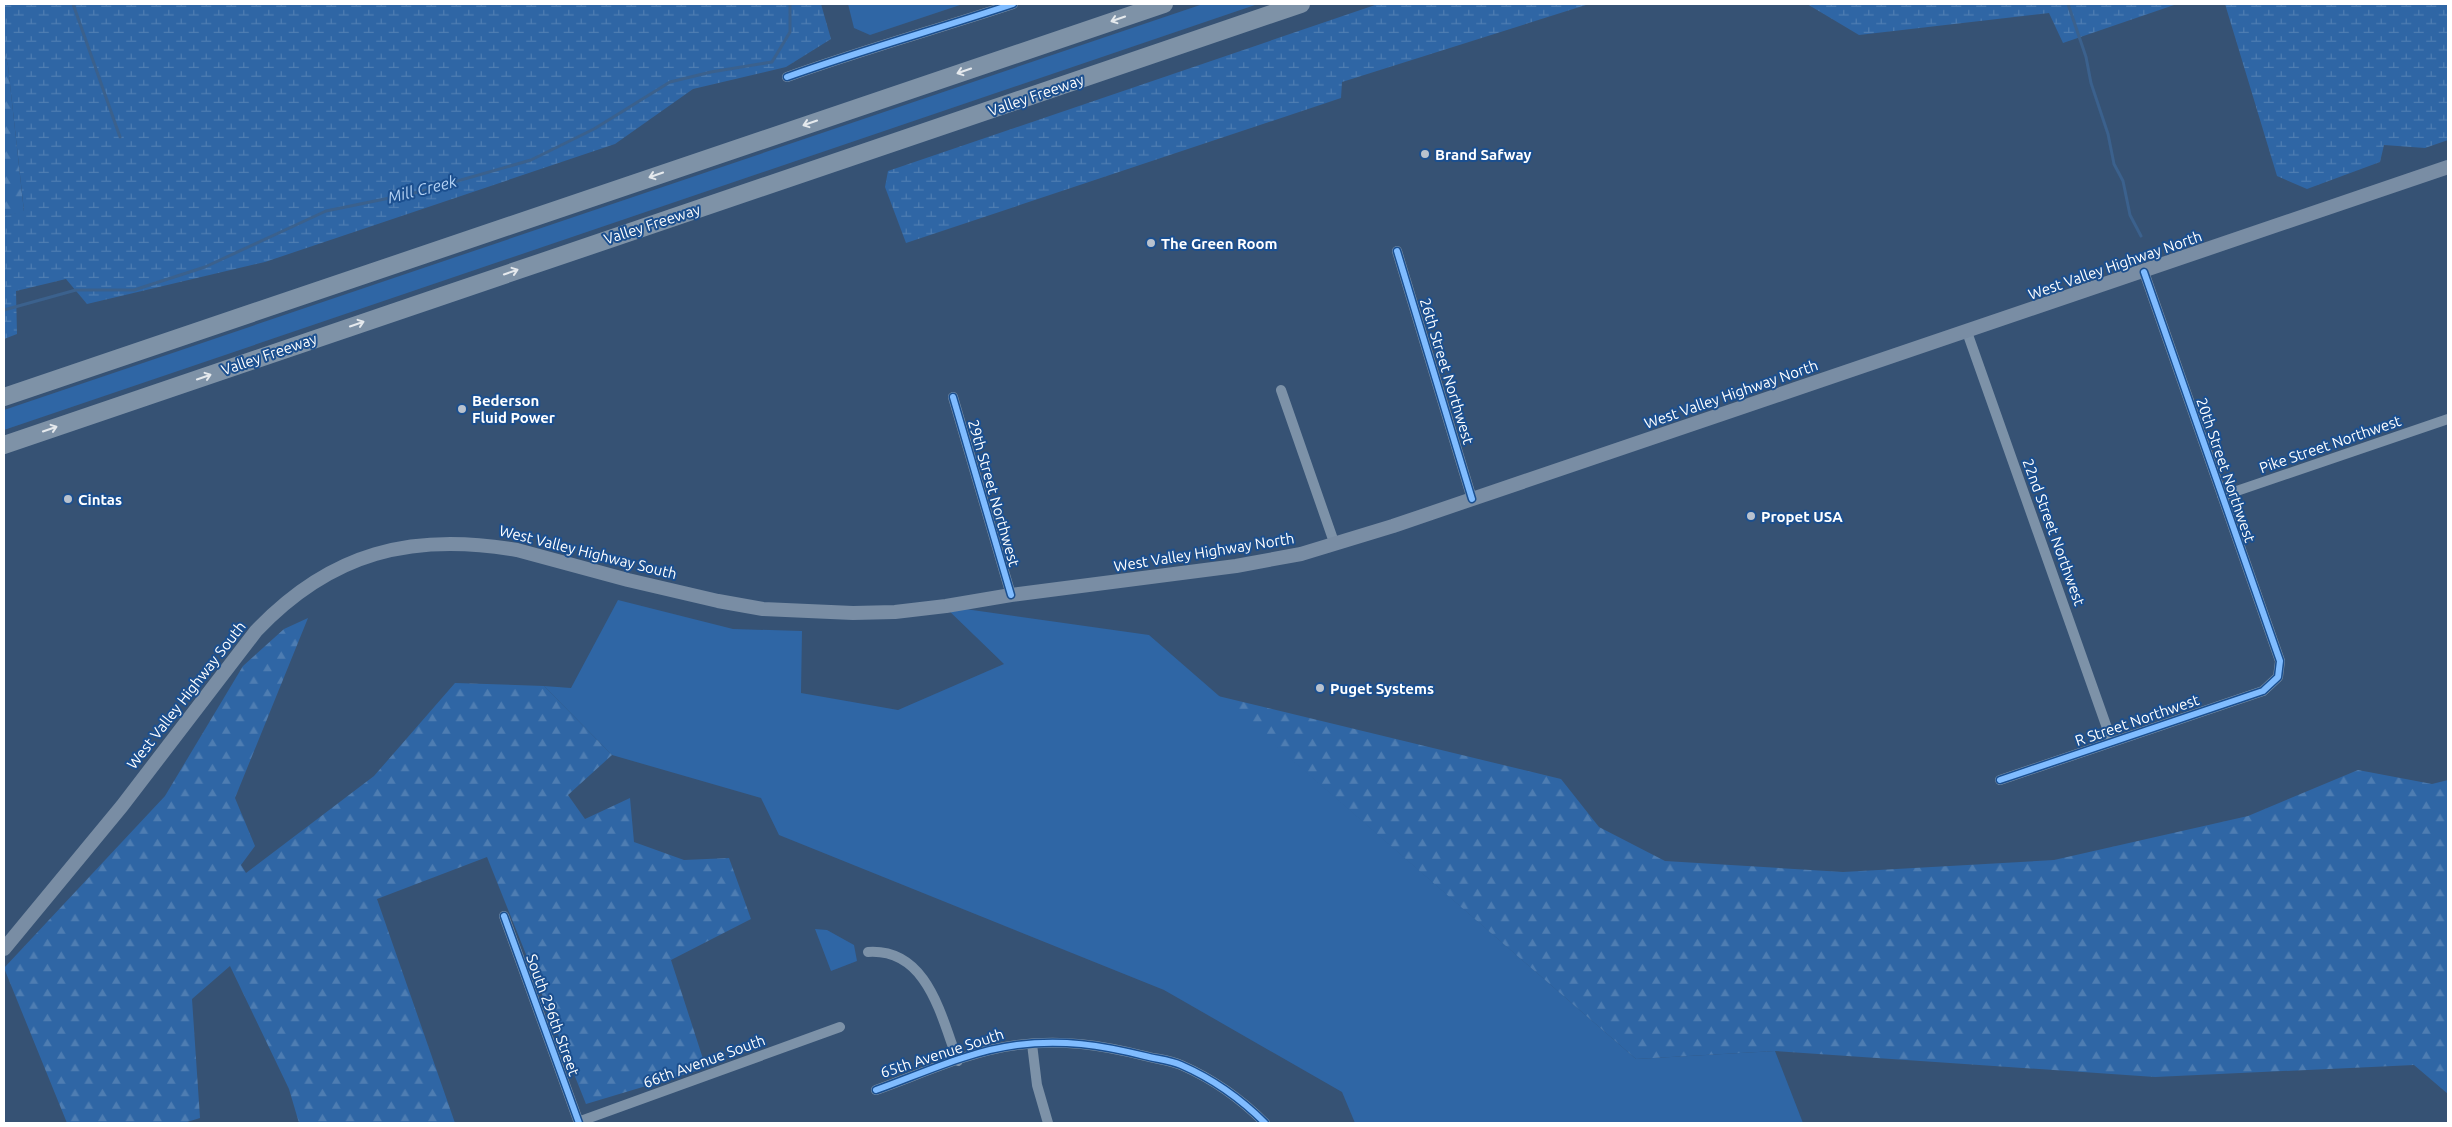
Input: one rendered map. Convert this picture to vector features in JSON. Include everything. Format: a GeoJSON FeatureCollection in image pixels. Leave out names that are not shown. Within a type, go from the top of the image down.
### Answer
{"type":"FeatureCollection","features":[{"type":"Feature","properties":{"kind":"highway"},"geometry":{"type":"LineString","coordinates":[[4,396],[1164,4]]}},
{"type":"Feature","properties":{"kind":"highway","name":"Valley Freeway"},"geometry":{"type":"LineString","coordinates":[[4,445],[614,237],[904,142],[1301,4]]}},
{"type":"Feature","properties":{"kind":"main road","name":"West Valley Highway North"},"geometry":{"type":"LineString","coordinates":[[1011,595],[1236,566],[1301,554],[1335,544],[1967,332],[2448,167]]}},
{"type":"Feature","properties":{"kind":"main road","name":"West Valley Highway South"},"geometry":{"type":"LineString","coordinates":[[4,949],[122,806],[256,631],[278,609],[309,585],[339,568],[370,555],[425,544],[461,542],[486,545],[517,550],[718,601],[763,609],[802,612],[894,612],[1011,595]]}},
{"type":"Feature","properties":{"kind":"street"},"geometry":{"type":"LineString","coordinates":[[787,77],[849,55],[901,41],[1013,4]]}},
{"type":"Feature","properties":{"kind":"street","name":"26th Street Northwest"},"geometry":{"type":"LineString","coordinates":[[1397,251],[1472,499]]}},
{"type":"Feature","properties":{"kind":"street","name":"20th Street Northwest"},"geometry":{"type":"LineString","coordinates":[[2144,272],[2280,661],[2278,677]]}},
{"type":"Feature","properties":{"kind":"street","name":"22nd Street Northwest"},"geometry":{"type":"LineString","coordinates":[[1967,332],[2112,742]]}},
{"type":"Feature","properties":{"kind":"street"},"geometry":{"type":"LineString","coordinates":[[1281,390],[1335,544]]}},
{"type":"Feature","properties":{"kind":"street","name":"29th Street Northwest"},"geometry":{"type":"LineString","coordinates":[[953,397],[1011,595]]}},
{"type":"Feature","properties":{"kind":"street","name":"Pike Street Northwest"},"geometry":{"type":"LineString","coordinates":[[2222,496],[2448,419]]}},
{"type":"Feature","properties":{"kind":"street","name":"R Street Northwest"},"geometry":{"type":"LineString","coordinates":[[2000,780],[2263,691],[2278,677]]}},
{"type":"Feature","properties":{"kind":"street","name":"South 296th Street"},"geometry":{"type":"LineString","coordinates":[[504,916],[579,1123]]}},
{"type":"Feature","properties":{"kind":"street"},"geometry":{"type":"LineString","coordinates":[[868,952],[882,951],[892,954],[924,977],[958,1061]]}},
{"type":"Feature","properties":{"kind":"street","name":"66th Avenue South"},"geometry":{"type":"LineString","coordinates":[[579,1123],[840,1027]]}},
{"type":"Feature","properties":{"kind":"street","name":"65th Avenue South"},"geometry":{"type":"LineString","coordinates":[[876,1090],[994,1050],[1032,1044],[1074,1042],[1113,1048],[1180,1064],[1218,1085],[1245,1104],[1265,1123]]}},
{"type":"Feature","properties":{"kind":"street"},"geometry":{"type":"LineString","coordinates":[[1032,1044],[1037,1086],[1048,1123]]}},
{"type":"Feature","properties":{"kind":"green space"},"geometry":{"type":"Polygon","coordinates":[[[4,4],[821,4],[831,39],[786,67],[693,89],[615,144],[265,262],[87,304],[66,279],[16,291],[17,334],[4,339],[4,216],[24,211],[8,66],[4,48],[4,4]]]}},
{"type":"Feature","properties":{"kind":"green space"},"geometry":{"type":"Polygon","coordinates":[[[848,4],[963,4],[870,35],[854,28],[848,4]]]}},
{"type":"Feature","properties":{"kind":"green space"},"geometry":{"type":"Polygon","coordinates":[[[1203,4],[1258,4],[4,430],[4,410],[1203,4]]]}},
{"type":"Feature","properties":{"kind":"green space"},"geometry":{"type":"Polygon","coordinates":[[[1378,4],[1589,4],[1342,82],[1341,98],[906,243],[885,187],[888,171],[1378,4]]]}},
{"type":"Feature","properties":{"kind":"green space"},"geometry":{"type":"Polygon","coordinates":[[[1807,4],[2177,4],[2063,43],[2049,13],[1859,35],[1807,4]]]}},
{"type":"Feature","properties":{"kind":"green space"},"geometry":{"type":"Polygon","coordinates":[[[2225,4],[2448,4],[2448,140],[2425,148],[2384,145],[2380,162],[2307,189],[2277,176],[2225,4]]]}},
{"type":"Feature","properties":{"kind":"green space"},"geometry":{"type":"Polygon","coordinates":[[[4,48],[8,66],[24,212],[4,216],[4,48]]]}},
{"type":"Feature","properties":{"kind":"green space"},"geometry":{"type":"Polygon","coordinates":[[[618,600],[733,629],[802,631],[801,693],[898,710],[1004,664],[944,606],[1149,635],[1636,1059],[1775,1051],[1803,1123],[1355,1123],[1342,1092],[1164,990],[779,835],[761,798],[612,755],[544,686],[571,688],[618,600]]]}},
{"type":"Feature","properties":{"kind":"green space"},"geometry":{"type":"Polygon","coordinates":[[[308,618],[235,798],[255,846],[241,865],[246,873],[374,776],[455,683],[544,686],[612,755],[568,795],[585,819],[630,798],[634,842],[684,860],[729,858],[751,919],[671,960],[706,1068],[586,1104],[487,857],[377,899],[455,1123],[299,1123],[289,1089],[230,966],[192,999],[200,1118],[184,1123],[67,1123],[4,968],[165,796],[243,666],[284,629],[308,618]]]}},
{"type":"Feature","properties":{"kind":"green space"},"geometry":{"type":"Polygon","coordinates":[[[1218,696],[1561,779],[1599,827],[1665,861],[1843,872],[2054,860],[2248,816],[2358,770],[2432,784],[2448,780],[2448,1094],[2414,1065],[2155,1077],[1775,1051],[1636,1059],[1218,696]]]}},
{"type":"Feature","properties":{"kind":"green space"},"geometry":{"type":"Polygon","coordinates":[[[815,929],[827,930],[854,945],[857,961],[831,971],[815,929]]]}},
{"type":"Feature","properties":{"kind":"waterway"},"geometry":{"type":"LineString","coordinates":[[73,4],[120,137]]}},
{"type":"Feature","properties":{"kind":"waterway","name":"Mill Creek"},"geometry":{"type":"LineString","coordinates":[[4,310],[76,290],[134,290],[205,267],[326,211],[419,192],[531,160],[594,129],[670,82],[711,72],[772,62],[790,32],[790,4]]}},
{"type":"Feature","properties":{"kind":"waterway"},"geometry":{"type":"LineString","coordinates":[[2068,4],[2086,57],[2091,83],[2108,134],[2114,164],[2123,181],[2130,215],[2141,236]]}},
{"type":"Feature","properties":{"kind":"cycle path"},"geometry":{"type":"LineString","coordinates":[[787,77],[1013,4]]}},
{"type":"Feature","properties":{"kind":"cycle path"},"geometry":{"type":"LineString","coordinates":[[1397,251],[1472,499]]}},
{"type":"Feature","properties":{"kind":"cycle path"},"geometry":{"type":"LineString","coordinates":[[2000,780],[2263,691],[2278,677],[2280,661],[2144,272]]}},
{"type":"Feature","properties":{"kind":"cycle path"},"geometry":{"type":"LineString","coordinates":[[953,397],[1011,595]]}},
{"type":"Feature","properties":{"kind":"cycle path"},"geometry":{"type":"LineString","coordinates":[[504,916],[579,1123]]}},
{"type":"Feature","properties":{"kind":"cycle path"},"geometry":{"type":"LineString","coordinates":[[876,1090],[981,1052],[1034,1043],[1081,1044],[1129,1052],[1181,1065],[1226,1090],[1265,1123]]}},
{"type":"Feature","properties":{"kind":"place","name":"Brand Safway"},"geometry":{"type":"Point","coordinates":[1425,154]}},
{"type":"Feature","properties":{"kind":"place","name":"The Green Room"},"geometry":{"type":"Point","coordinates":[1151,243]}},
{"type":"Feature","properties":{"kind":"place","name":"Bederson Fluid Power"},"geometry":{"type":"Point","coordinates":[462,409]}},
{"type":"Feature","properties":{"kind":"place","name":"Cintas"},"geometry":{"type":"Point","coordinates":[68,499]}},
{"type":"Feature","properties":{"kind":"place","name":"Propet USA"},"geometry":{"type":"Point","coordinates":[1751,516]}},
{"type":"Feature","properties":{"kind":"place","name":"Puget Systems"},"geometry":{"type":"Point","coordinates":[1320,688]}}]}
